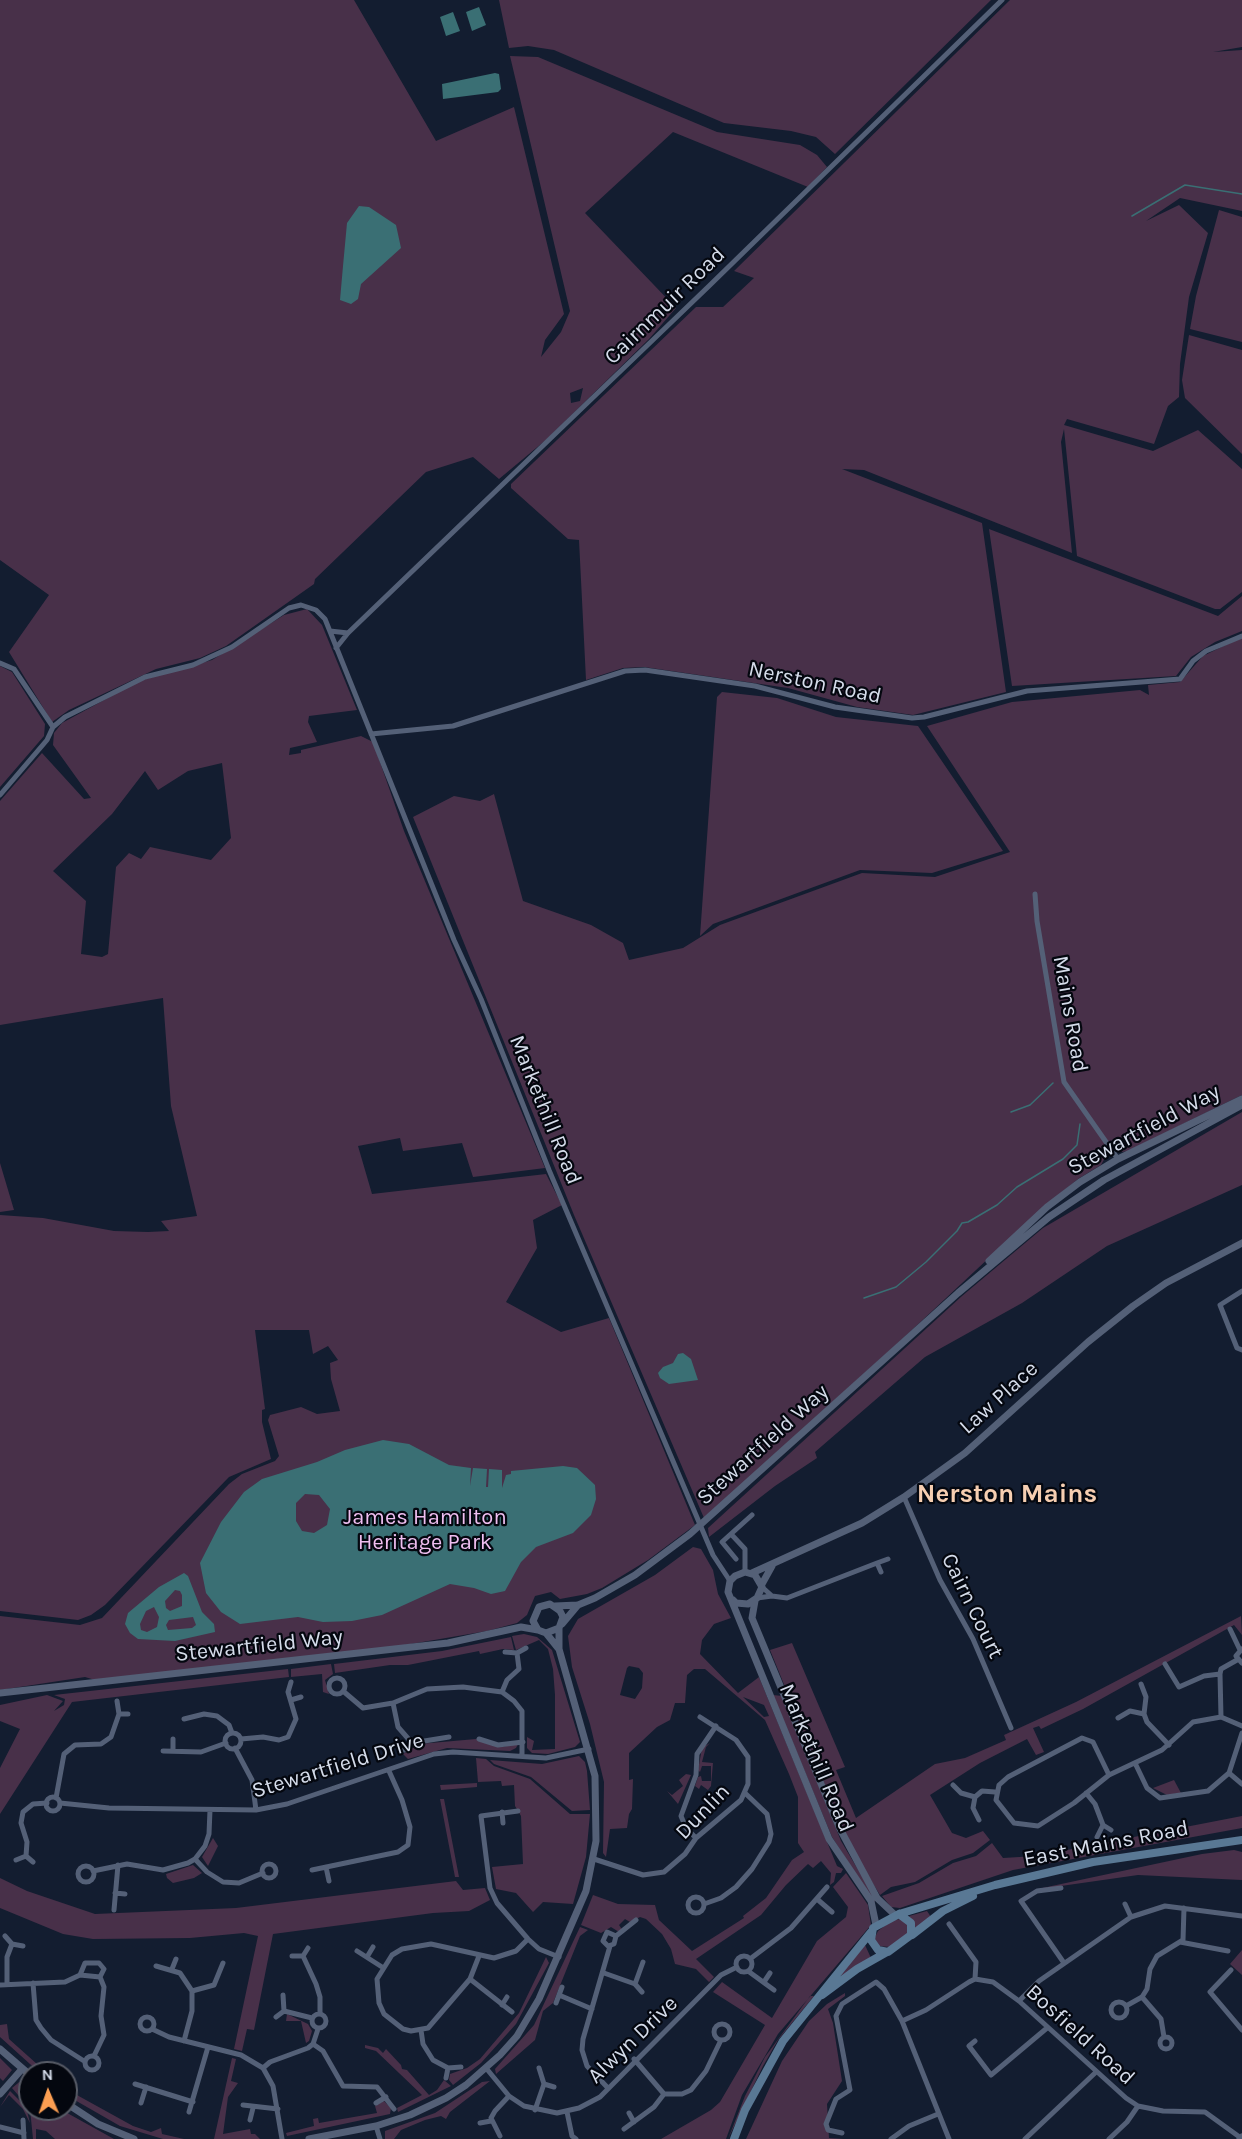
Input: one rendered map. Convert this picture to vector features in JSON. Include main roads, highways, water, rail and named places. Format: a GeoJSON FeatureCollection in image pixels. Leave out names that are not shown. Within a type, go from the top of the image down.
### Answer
{"type":"FeatureCollection","features":[{"type":"Feature","properties":{"kind":"main road","name":"East Mains Road"},"geometry":{"type":"LineString","coordinates":[[1224,1841],[1242,1835]]}},
{"type":"Feature","properties":{"kind":"main road","name":"East Mains Road"},"geometry":{"type":"LineString","coordinates":[[873,1928],[897,1915],[996,1885],[1093,1862],[1242,1840]]}},
{"type":"Feature","properties":{"kind":"main road","name":"East Mains Road"},"geometry":{"type":"LineString","coordinates":[[888,1952],[943,1911],[996,1885]]}},
{"type":"Feature","properties":{"kind":"main road"},"geometry":{"type":"LineString","coordinates":[[897,1915],[911,1923],[911,1935]]}},
{"type":"Feature","properties":{"kind":"main road"},"geometry":{"type":"LineString","coordinates":[[873,1928],[874,1947],[888,1952]]}},
{"type":"Feature","properties":{"kind":"main road"},"geometry":{"type":"LineString","coordinates":[[735,2139],[745,2110],[783,2041],[873,1928]]}},
{"type":"Feature","properties":{"kind":"main road"},"geometry":{"type":"LineString","coordinates":[[814,2002],[857,1969],[888,1952]]}},
{"type":"Feature","properties":{"kind":"waterway"},"geometry":{"type":"LineString","coordinates":[[1132,216],[1185,185],[1242,194]]}},
{"type":"Feature","properties":{"kind":"waterway"},"geometry":{"type":"LineString","coordinates":[[1011,1112],[1030,1105],[1053,1083]]}},
{"type":"Feature","properties":{"kind":"waterway"},"geometry":{"type":"LineString","coordinates":[[864,1298],[896,1287],[926,1262],[962,1223],[968,1222],[997,1205],[1017,1187],[1063,1159],[1077,1145],[1080,1124]]}},
{"type":"Feature","properties":{"kind":"district","name":"Nerston Mains"},"geometry":{"type":"Point","coordinates":[1007,1495]}},
{"type":"Feature","properties":{"kind":"park label","name":"James Hamilton Heritage Park"},"geometry":{"type":"Point","coordinates":[425,1530]}}]}
